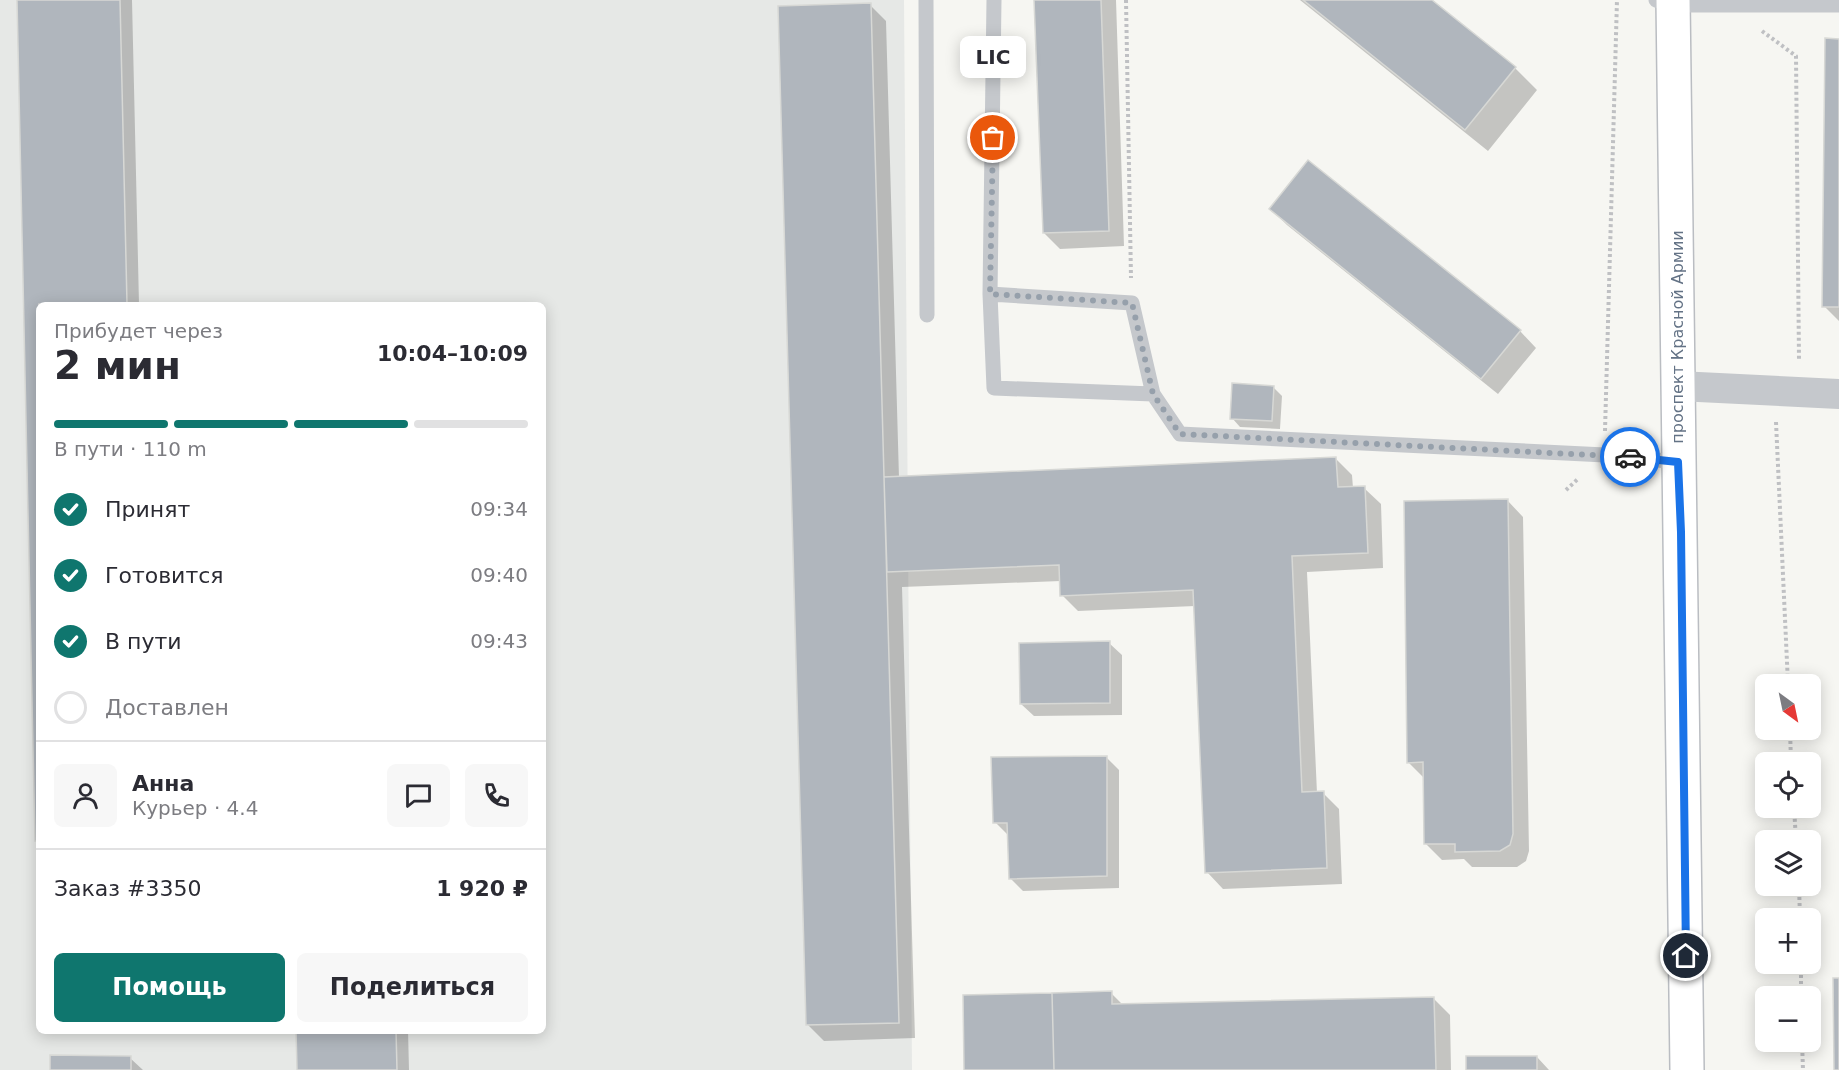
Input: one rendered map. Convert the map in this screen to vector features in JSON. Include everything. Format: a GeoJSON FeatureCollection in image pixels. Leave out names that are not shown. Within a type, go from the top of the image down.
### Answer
{"type":"FeatureCollection","features":[{"type":"Feature","properties":{"kind":"main road","name":"проспект Красной Армии"},"geometry":{"type":"LineString","coordinates":[[1668,2],[1681,532],[1687,1070]]}},
{"type":"Feature","properties":{"kind":"street"},"geometry":{"type":"LineString","coordinates":[[1678,386],[1839,394]]}},
{"type":"Feature","properties":{"kind":"lane"},"geometry":{"type":"LineString","coordinates":[[926,0],[927,315]]}},
{"type":"Feature","properties":{"kind":"lane"},"geometry":{"type":"LineString","coordinates":[[994,0],[990,294],[994,388],[1153,394]]}},
{"type":"Feature","properties":{"kind":"lane"},"geometry":{"type":"LineString","coordinates":[[1668,2],[1839,5]]}},
{"type":"Feature","properties":{"kind":"lane"},"geometry":{"type":"LineString","coordinates":[[990,294],[1132,303],[1153,394],[1180,434],[1605,455],[1678,462]]}},
{"type":"Feature","properties":{"kind":"path"},"geometry":{"type":"LineString","coordinates":[[1126,0],[1132,303]]}},
{"type":"Feature","properties":{"kind":"path"},"geometry":{"type":"LineString","coordinates":[[1566,490],[1605,455],[1617,0]]}},
{"type":"Feature","properties":{"kind":"path"},"geometry":{"type":"LineString","coordinates":[[1722,3],[1796,56],[1800,405],[1776,406],[1788,674]]}},
{"type":"Feature","properties":{"kind":"path"},"geometry":{"type":"LineString","coordinates":[[1802,1052],[1803,1070]]}},
{"type":"Feature","properties":{"kind":"shaded area"},"geometry":{"type":"Polygon","coordinates":[[[0,0],[904,0],[912,1070],[0,1070],[0,0]]]}},
{"type":"Feature","properties":{"kind":"building"},"geometry":{"type":"Polygon","coordinates":[[[17,0],[120,0],[127,302],[36,302],[35,841],[17,0]]]}},
{"type":"Feature","properties":{"kind":"building"},"geometry":{"type":"Polygon","coordinates":[[[1034,0],[1101,0],[1109,231],[1043,233],[1034,0]]]}},
{"type":"Feature","properties":{"kind":"building"},"geometry":{"type":"Polygon","coordinates":[[[1303,0],[1432,0],[1516,67],[1465,130],[1303,0]]]}},
{"type":"Feature","properties":{"kind":"building"},"geometry":{"type":"Polygon","coordinates":[[[871,3],[899,1023],[806,1025],[778,6],[871,3]]]}},
{"type":"Feature","properties":{"kind":"building"},"geometry":{"type":"Polygon","coordinates":[[[1825,38],[1839,39],[1839,307],[1822,307],[1825,38]]]}},
{"type":"Feature","properties":{"kind":"building"},"geometry":{"type":"Polygon","coordinates":[[[1308,160],[1521,330],[1481,379],[1269,209],[1308,160]]]}},
{"type":"Feature","properties":{"kind":"building"},"geometry":{"type":"Polygon","coordinates":[[[1232,383],[1274,386],[1272,421],[1230,419],[1232,383]]]}},
{"type":"Feature","properties":{"kind":"building"},"geometry":{"type":"Polygon","coordinates":[[[1336,457],[1338,487],[1365,486],[1368,553],[1292,556],[1302,792],[1324,791],[1327,868],[1205,873],[1193,590],[1060,596],[1059,565],[887,572],[884,477],[1336,457]]]}},
{"type":"Feature","properties":{"kind":"building"},"geometry":{"type":"Polygon","coordinates":[[[1508,499],[1513,834],[1510,845],[1500,851],[1455,852],[1455,844],[1424,844],[1423,762],[1407,763],[1404,501],[1508,499]]]}},
{"type":"Feature","properties":{"kind":"building"},"geometry":{"type":"Polygon","coordinates":[[[1110,641],[1110,703],[1020,704],[1019,643],[1110,641]]]}},
{"type":"Feature","properties":{"kind":"building"},"geometry":{"type":"Polygon","coordinates":[[[1107,756],[1107,876],[1009,879],[1007,823],[993,823],[991,757],[1107,756]]]}},
{"type":"Feature","properties":{"kind":"building"},"geometry":{"type":"Polygon","coordinates":[[[1833,978],[1839,978],[1839,1070],[1834,1070],[1833,978]]]}},
{"type":"Feature","properties":{"kind":"building"},"geometry":{"type":"Polygon","coordinates":[[[1112,991],[1112,1004],[1434,997],[1436,1070],[1054,1070],[1052,993],[1112,991]]]}},
{"type":"Feature","properties":{"kind":"building"},"geometry":{"type":"Polygon","coordinates":[[[1052,993],[1054,1070],[964,1070],[963,995],[1052,993]]]}},
{"type":"Feature","properties":{"kind":"building"},"geometry":{"type":"Polygon","coordinates":[[[296,1034],[396,1034],[397,1070],[297,1070],[296,1034]]]}},
{"type":"Feature","properties":{"kind":"building"},"geometry":{"type":"Polygon","coordinates":[[[50,1055],[131,1056],[131,1070],[50,1070],[50,1055]]]}},
{"type":"Feature","properties":{"kind":"building"},"geometry":{"type":"Polygon","coordinates":[[[1466,1056],[1537,1056],[1537,1070],[1466,1070],[1466,1056]]]}},
{"type":"Feature","properties":{"kind":"way so far"},"geometry":{"type":"LineString","coordinates":[[993,138],[990,294],[1132,303],[1153,394],[1180,434],[1335,440],[1630,457]]}},
{"type":"Feature","properties":{"kind":"place","name":"LIC"},"geometry":{"type":"Point","coordinates":[993,138]}},
{"type":"Feature","properties":{"kind":"route"},"geometry":{"type":"LineString","coordinates":[[1630,457],[1678,462],[1681,532],[1686,956]]}}]}
